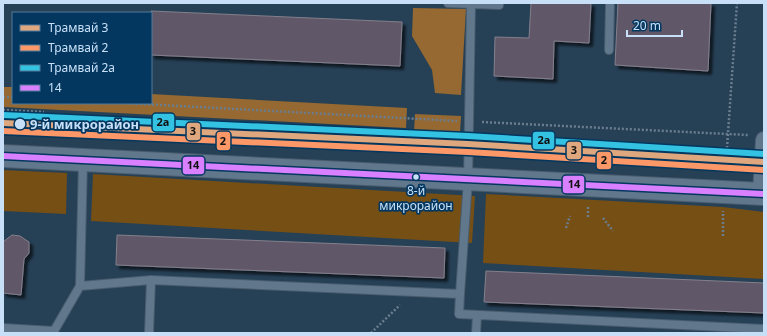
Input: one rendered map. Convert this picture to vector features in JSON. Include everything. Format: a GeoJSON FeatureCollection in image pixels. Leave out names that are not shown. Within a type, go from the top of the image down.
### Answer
{"type":"FeatureCollection","features":[{"type":"Feature","properties":{"kind":"main road"},"geometry":{"type":"LineString","coordinates":[[3,156],[762,194]]}},
{"type":"Feature","properties":{"kind":"street"},"geometry":{"type":"LineString","coordinates":[[757,138],[762,194]]}},
{"type":"Feature","properties":{"kind":"lane"},"geometry":{"type":"LineString","coordinates":[[448,3],[499,5],[499,3]]}},
{"type":"Feature","properties":{"kind":"lane"},"geometry":{"type":"LineString","coordinates":[[609,50],[610,3]]}},
{"type":"Feature","properties":{"kind":"lane"},"geometry":{"type":"LineString","coordinates":[[471,4],[468,180],[459,314],[764,329]]}},
{"type":"Feature","properties":{"kind":"lane"},"geometry":{"type":"LineString","coordinates":[[3,328],[54,331],[80,286],[83,160]]}},
{"type":"Feature","properties":{"kind":"lane"},"geometry":{"type":"LineString","coordinates":[[80,286],[151,280],[460,294]]}},
{"type":"Feature","properties":{"kind":"lane"},"geometry":{"type":"LineString","coordinates":[[149,333],[151,280]]}},
{"type":"Feature","properties":{"kind":"lane"},"geometry":{"type":"LineString","coordinates":[[476,333],[477,315]]}},
{"type":"Feature","properties":{"kind":"path"},"geometry":{"type":"LineString","coordinates":[[727,148],[737,3]]}},
{"type":"Feature","properties":{"kind":"path"},"geometry":{"type":"LineString","coordinates":[[143,104],[727,133],[757,138]]}},
{"type":"Feature","properties":{"kind":"path"},"geometry":{"type":"LineString","coordinates":[[3,110],[44,112]]}},
{"type":"Feature","properties":{"kind":"path"},"geometry":{"type":"LineString","coordinates":[[3,129],[44,131]]}},
{"type":"Feature","properties":{"kind":"path"},"geometry":{"type":"LineString","coordinates":[[723,207],[723,236]]}},
{"type":"Feature","properties":{"kind":"path"},"geometry":{"type":"LineString","coordinates":[[566,228],[570,216]]}},
{"type":"Feature","properties":{"kind":"path"},"geometry":{"type":"LineString","coordinates":[[603,218],[613,231]]}},
{"type":"Feature","properties":{"kind":"path"},"geometry":{"type":"LineString","coordinates":[[371,333],[414,292]]}},
{"type":"Feature","properties":{"kind":"shaded area"},"geometry":{"type":"Polygon","coordinates":[[[413,8],[466,9],[461,95],[435,93],[432,70],[412,36],[413,8]]]}},
{"type":"Feature","properties":{"kind":"shaded area"},"geometry":{"type":"Polygon","coordinates":[[[3,87],[12,87],[12,104],[152,104],[152,94],[407,108],[406,128],[3,107],[3,87]]]}},
{"type":"Feature","properties":{"kind":"shaded area"},"geometry":{"type":"Polygon","coordinates":[[[415,114],[461,116],[460,133],[414,131],[415,114]]]}},
{"type":"Feature","properties":{"kind":"shaded area"},"geometry":{"type":"Polygon","coordinates":[[[3,170],[67,173],[66,214],[3,211],[3,170]]]}},
{"type":"Feature","properties":{"kind":"shaded area"},"geometry":{"type":"Polygon","coordinates":[[[93,174],[475,196],[472,243],[91,221],[93,174]]]}},
{"type":"Feature","properties":{"kind":"shaded area"},"geometry":{"type":"Polygon","coordinates":[[[486,194],[723,207],[764,212],[764,279],[483,263],[486,194]]]}},
{"type":"Feature","properties":{"kind":"building"},"geometry":{"type":"Polygon","coordinates":[[[531,3],[591,3],[589,43],[554,41],[553,79],[494,76],[495,37],[529,38],[531,3]]]}},
{"type":"Feature","properties":{"kind":"building"},"geometry":{"type":"Polygon","coordinates":[[[618,3],[711,3],[708,71],[615,65],[618,3]]]}},
{"type":"Feature","properties":{"kind":"building"},"geometry":{"type":"Polygon","coordinates":[[[151,12],[402,22],[400,66],[152,55],[151,12]]]}},
{"type":"Feature","properties":{"kind":"building"},"geometry":{"type":"Polygon","coordinates":[[[12,235],[20,236],[29,242],[29,253],[24,259],[21,295],[3,293],[3,242],[12,235]]]}},
{"type":"Feature","properties":{"kind":"building"},"geometry":{"type":"Polygon","coordinates":[[[117,235],[445,248],[444,278],[116,265],[117,235]]]}},
{"type":"Feature","properties":{"kind":"building"},"geometry":{"type":"Polygon","coordinates":[[[486,271],[764,283],[764,313],[484,302],[486,271]]]}},
{"type":"Feature","properties":{"kind":"tram line","name":"2а"},"geometry":{"type":"LineString","coordinates":[[3,115],[468,136],[764,154]]}},
{"type":"Feature","properties":{"kind":"tram line","name":"3"},"geometry":{"type":"LineString","coordinates":[[3,123],[468,144],[764,162]]}},
{"type":"Feature","properties":{"kind":"tram line","name":"2"},"geometry":{"type":"LineString","coordinates":[[3,131],[468,152],[764,170]]}},
{"type":"Feature","properties":{"kind":"transit line","name":"14"},"geometry":{"type":"LineString","coordinates":[[3,156],[764,194]]}},
{"type":"Feature","properties":{"kind":"place","name":"9-й микрорайон"},"geometry":{"type":"Point","coordinates":[20,124]}},
{"type":"Feature","properties":{"kind":"place","name":"8-й микрорайон"},"geometry":{"type":"Point","coordinates":[416,177]}}]}
